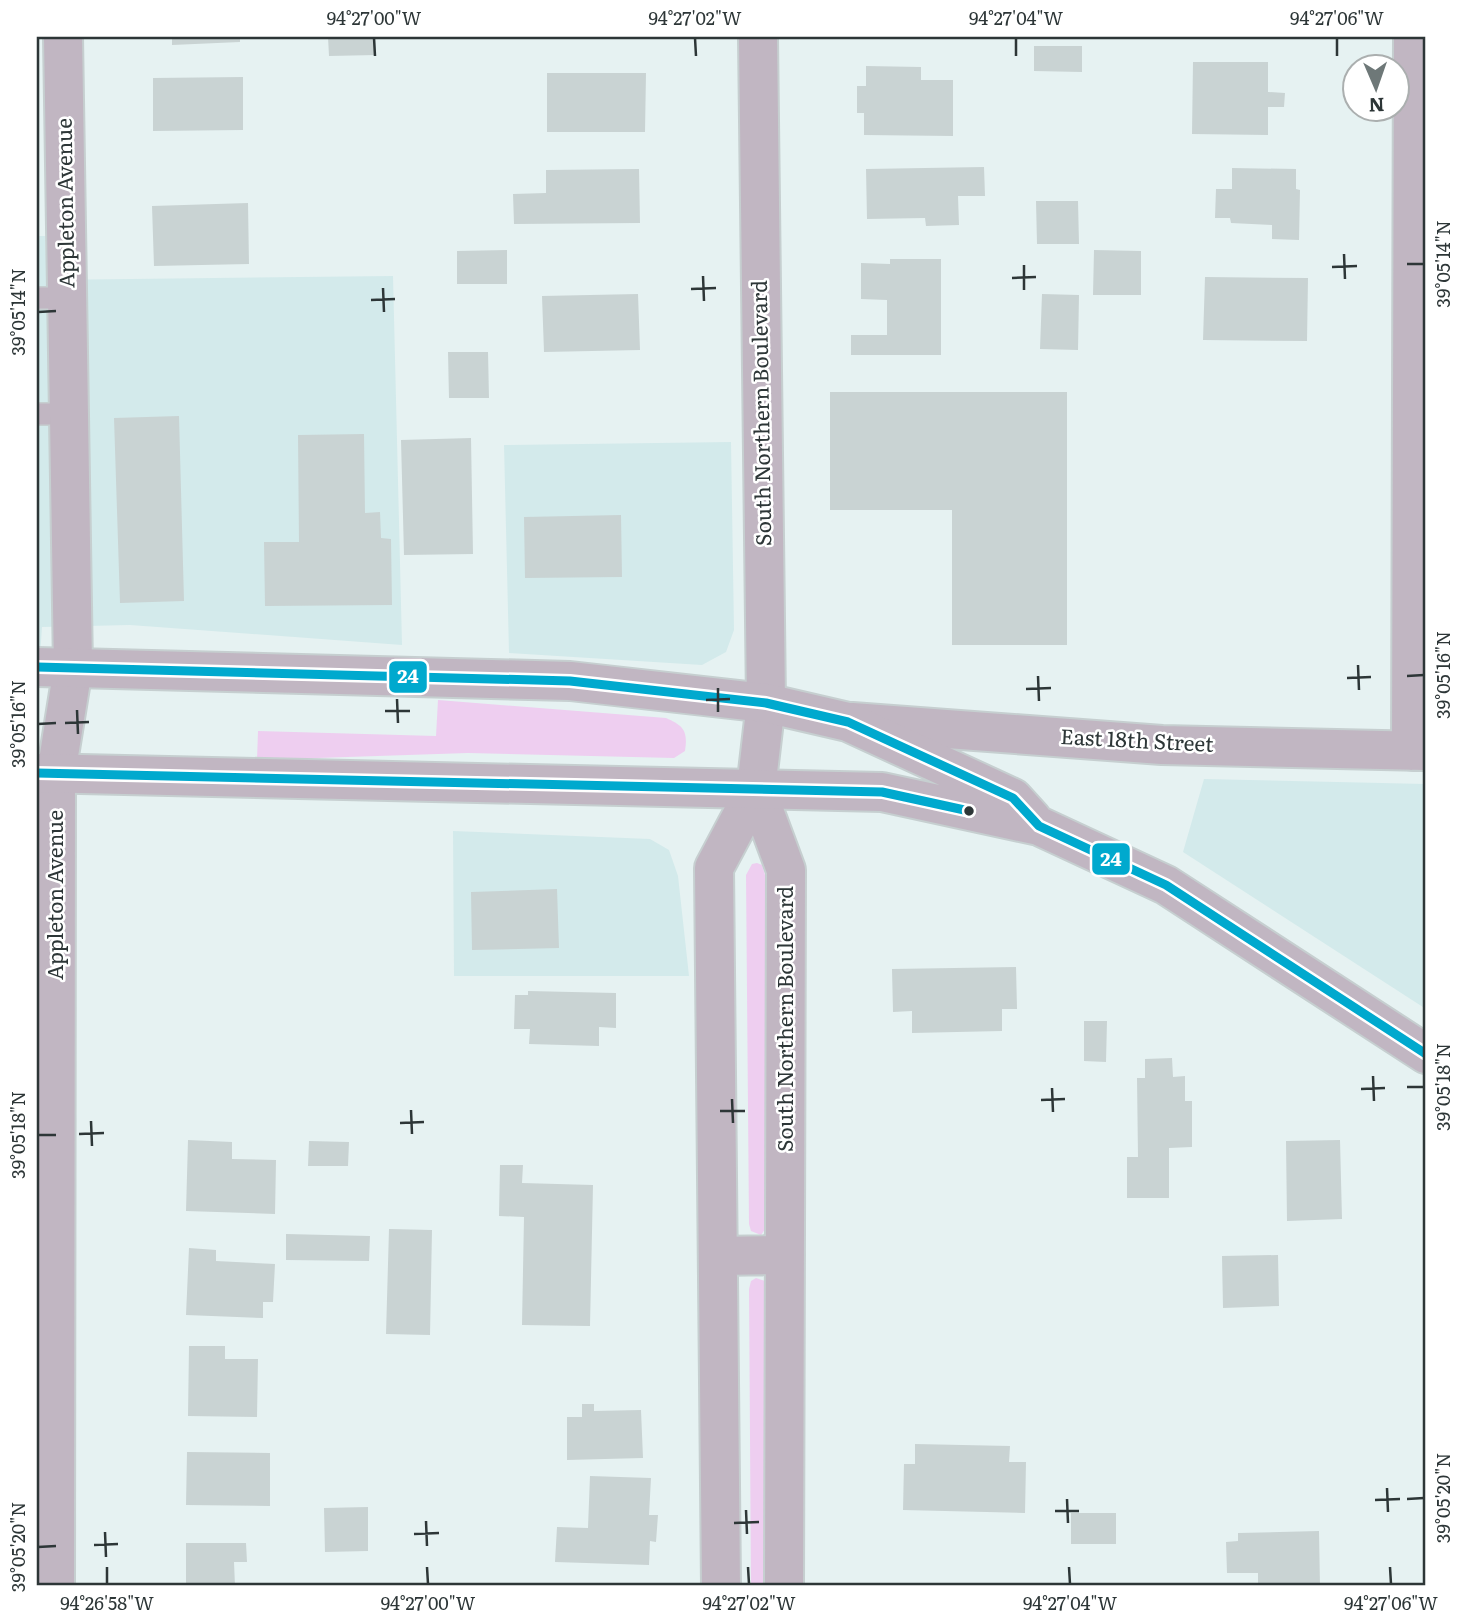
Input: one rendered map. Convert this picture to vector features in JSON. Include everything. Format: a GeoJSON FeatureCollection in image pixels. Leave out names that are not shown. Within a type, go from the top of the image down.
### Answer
{"type":"FeatureCollection","features":[{"type":"Feature","properties":{"kind":"street","name":"Appleton Avenue"},"geometry":{"type":"LineString","coordinates":[[55,1586],[46,1058],[46,773],[55,667],[52,298],[63,37]]}},
{"type":"Feature","properties":{"kind":"street","name":"South Northern Boulevard"},"geometry":{"type":"LineString","coordinates":[[721,1586],[714,868],[756,789],[766,703],[758,37]]}},
{"type":"Feature","properties":{"kind":"street"},"geometry":{"type":"LineString","coordinates":[[1413,37],[1419,751]]}},
{"type":"Feature","properties":{"kind":"street"},"geometry":{"type":"LineString","coordinates":[[55,667],[570,681],[766,703],[848,722],[1013,798],[1038,826]]}},
{"type":"Feature","properties":{"kind":"street","name":"East 18th Street"},"geometry":{"type":"LineString","coordinates":[[848,722],[1162,744],[1419,751]]}},
{"type":"Feature","properties":{"kind":"street"},"geometry":{"type":"LineString","coordinates":[[46,773],[882,792],[1038,826],[1167,885],[1426,1054]]}},
{"type":"Feature","properties":{"kind":"street","name":"South Northern Boulevard"},"geometry":{"type":"LineString","coordinates":[[756,789],[786,870],[784,1586]]}},
{"type":"Feature","properties":{"kind":"street"},"geometry":{"type":"LineString","coordinates":[[718,1256],[785,1255]]}},
{"type":"Feature","properties":{"kind":"shaded area"},"geometry":{"type":"Polygon","coordinates":[[[37,236],[45,236],[47,280],[393,276],[402,645],[130,625],[42,627],[37,698],[37,236]]]}},
{"type":"Feature","properties":{"kind":"shaded area"},"geometry":{"type":"Polygon","coordinates":[[[731,442],[734,630],[726,652],[702,665],[509,653],[504,445],[731,442]]]}},
{"type":"Feature","properties":{"kind":"shaded area"},"geometry":{"type":"Polygon","coordinates":[[[438,700],[666,718],[683,730],[686,739],[685,751],[674,758],[468,753],[257,760],[258,731],[436,736],[438,700]]]}},
{"type":"Feature","properties":{"kind":"shaded area"},"geometry":{"type":"Polygon","coordinates":[[[1204,779],[1426,784],[1426,1009],[1183,852],[1204,779]]]}},
{"type":"Feature","properties":{"kind":"shaded area"},"geometry":{"type":"Polygon","coordinates":[[[453,831],[650,839],[669,850],[678,876],[689,976],[454,976],[453,831]]]}},
{"type":"Feature","properties":{"kind":"shaded area"},"geometry":{"type":"Polygon","coordinates":[[[752,864],[762,865],[765,875],[768,1225],[761,1235],[751,1231],[749,1224],[746,875],[752,864]]]}},
{"type":"Feature","properties":{"kind":"shaded area"},"geometry":{"type":"Polygon","coordinates":[[[756,1278],[765,1281],[768,1287],[770,1586],[751,1586],[749,1289],[751,1281],[756,1278]]]}},
{"type":"Feature","properties":{"kind":"building"},"geometry":{"type":"Polygon","coordinates":[[[172,37],[240,37],[240,42],[172,45],[172,37]]]}},
{"type":"Feature","properties":{"kind":"building"},"geometry":{"type":"Polygon","coordinates":[[[328,37],[375,37],[376,55],[329,56],[328,37]]]}},
{"type":"Feature","properties":{"kind":"building"},"geometry":{"type":"Polygon","coordinates":[[[499,37],[499,39],[459,39],[499,37]]]}},
{"type":"Feature","properties":{"kind":"building"},"geometry":{"type":"Polygon","coordinates":[[[1034,46],[1082,46],[1082,72],[1034,71],[1034,46]]]}},
{"type":"Feature","properties":{"kind":"building"},"geometry":{"type":"Polygon","coordinates":[[[1193,62],[1268,62],[1268,92],[1285,93],[1284,107],[1268,107],[1268,135],[1192,134],[1193,62]]]}},
{"type":"Feature","properties":{"kind":"building"},"geometry":{"type":"Polygon","coordinates":[[[866,66],[921,67],[921,80],[953,80],[953,136],[864,135],[864,113],[857,113],[857,86],[866,86],[866,66]]]}},
{"type":"Feature","properties":{"kind":"building"},"geometry":{"type":"Polygon","coordinates":[[[547,73],[646,73],[645,132],[547,132],[547,73]]]}},
{"type":"Feature","properties":{"kind":"building"},"geometry":{"type":"Polygon","coordinates":[[[243,77],[243,130],[153,131],[153,78],[243,77]]]}},
{"type":"Feature","properties":{"kind":"building"},"geometry":{"type":"Polygon","coordinates":[[[984,167],[985,196],[958,196],[959,225],[926,226],[925,218],[867,219],[866,169],[984,167]]]}},
{"type":"Feature","properties":{"kind":"building"},"geometry":{"type":"Polygon","coordinates":[[[1232,168],[1296,169],[1296,189],[1300,190],[1299,240],[1272,239],[1272,225],[1231,223],[1230,218],[1215,218],[1216,189],[1232,189],[1232,168]]]}},
{"type":"Feature","properties":{"kind":"building"},"geometry":{"type":"Polygon","coordinates":[[[639,169],[640,223],[514,224],[513,194],[546,193],[546,170],[639,169]]]}},
{"type":"Feature","properties":{"kind":"building"},"geometry":{"type":"Polygon","coordinates":[[[1036,201],[1078,201],[1079,244],[1037,244],[1036,201]]]}},
{"type":"Feature","properties":{"kind":"building"},"geometry":{"type":"Polygon","coordinates":[[[248,203],[249,264],[154,266],[152,206],[248,203]]]}},
{"type":"Feature","properties":{"kind":"building"},"geometry":{"type":"Polygon","coordinates":[[[507,250],[507,284],[457,284],[457,251],[507,250]]]}},
{"type":"Feature","properties":{"kind":"building"},"geometry":{"type":"Polygon","coordinates":[[[1094,250],[1141,251],[1141,295],[1093,295],[1094,250]]]}},
{"type":"Feature","properties":{"kind":"building"},"geometry":{"type":"Polygon","coordinates":[[[890,259],[941,259],[941,355],[851,355],[851,335],[887,335],[887,300],[861,299],[861,263],[890,264],[890,259]]]}},
{"type":"Feature","properties":{"kind":"building"},"geometry":{"type":"Polygon","coordinates":[[[1205,277],[1308,278],[1307,341],[1203,340],[1205,277]]]}},
{"type":"Feature","properties":{"kind":"building"},"geometry":{"type":"Polygon","coordinates":[[[638,294],[640,350],[544,352],[542,296],[638,294]]]}},
{"type":"Feature","properties":{"kind":"building"},"geometry":{"type":"Polygon","coordinates":[[[1042,294],[1079,295],[1078,350],[1040,349],[1042,294]]]}},
{"type":"Feature","properties":{"kind":"building"},"geometry":{"type":"Polygon","coordinates":[[[448,352],[488,352],[489,398],[449,398],[448,352]]]}},
{"type":"Feature","properties":{"kind":"building"},"geometry":{"type":"Polygon","coordinates":[[[830,392],[1067,392],[1067,645],[952,645],[952,510],[830,510],[830,392]]]}},
{"type":"Feature","properties":{"kind":"building"},"geometry":{"type":"Polygon","coordinates":[[[179,416],[184,601],[120,603],[114,418],[179,416]]]}},
{"type":"Feature","properties":{"kind":"building"},"geometry":{"type":"Polygon","coordinates":[[[364,434],[365,513],[380,512],[381,538],[391,539],[392,605],[265,606],[264,542],[299,542],[298,435],[364,434]]]}},
{"type":"Feature","properties":{"kind":"building"},"geometry":{"type":"Polygon","coordinates":[[[471,438],[473,554],[404,555],[401,440],[471,438]]]}},
{"type":"Feature","properties":{"kind":"building"},"geometry":{"type":"Polygon","coordinates":[[[621,515],[622,577],[525,578],[524,517],[621,515]]]}},
{"type":"Feature","properties":{"kind":"building"},"geometry":{"type":"Polygon","coordinates":[[[557,889],[559,948],[472,950],[471,892],[557,889]]]}},
{"type":"Feature","properties":{"kind":"building"},"geometry":{"type":"Polygon","coordinates":[[[1016,967],[1017,1009],[1002,1009],[1002,1031],[912,1033],[912,1011],[893,1012],[892,969],[1016,967]]]}},
{"type":"Feature","properties":{"kind":"building"},"geometry":{"type":"Polygon","coordinates":[[[528,991],[616,993],[616,1028],[599,1027],[599,1046],[529,1044],[530,1029],[514,1029],[515,995],[528,995],[528,991]]]}},
{"type":"Feature","properties":{"kind":"building"},"geometry":{"type":"Polygon","coordinates":[[[1084,1021],[1107,1021],[1106,1062],[1084,1061],[1084,1021]]]}},
{"type":"Feature","properties":{"kind":"building"},"geometry":{"type":"Polygon","coordinates":[[[1172,1058],[1173,1077],[1185,1076],[1185,1101],[1192,1101],[1192,1147],[1169,1148],[1169,1198],[1127,1198],[1127,1157],[1138,1157],[1137,1078],[1145,1078],[1145,1059],[1172,1058]]]}},
{"type":"Feature","properties":{"kind":"building"},"geometry":{"type":"Polygon","coordinates":[[[188,1140],[232,1142],[232,1159],[276,1160],[275,1214],[186,1211],[188,1140]]]}},
{"type":"Feature","properties":{"kind":"building"},"geometry":{"type":"Polygon","coordinates":[[[1340,1140],[1342,1219],[1287,1221],[1286,1141],[1340,1140]]]}},
{"type":"Feature","properties":{"kind":"building"},"geometry":{"type":"Polygon","coordinates":[[[309,1141],[349,1142],[348,1166],[308,1166],[309,1141]]]}},
{"type":"Feature","properties":{"kind":"building"},"geometry":{"type":"Polygon","coordinates":[[[500,1165],[523,1165],[522,1183],[593,1185],[590,1326],[522,1325],[524,1217],[499,1216],[500,1165]]]}},
{"type":"Feature","properties":{"kind":"building"},"geometry":{"type":"Polygon","coordinates":[[[389,1229],[432,1230],[430,1335],[386,1334],[389,1229]]]}},
{"type":"Feature","properties":{"kind":"building"},"geometry":{"type":"Polygon","coordinates":[[[286,1234],[370,1236],[369,1261],[286,1260],[286,1234]]]}},
{"type":"Feature","properties":{"kind":"building"},"geometry":{"type":"Polygon","coordinates":[[[189,1248],[216,1250],[216,1261],[275,1264],[273,1302],[263,1302],[263,1318],[186,1315],[189,1248]]]}},
{"type":"Feature","properties":{"kind":"building"},"geometry":{"type":"Polygon","coordinates":[[[1278,1255],[1279,1306],[1223,1308],[1222,1256],[1278,1255]]]}},
{"type":"Feature","properties":{"kind":"building"},"geometry":{"type":"Polygon","coordinates":[[[189,1346],[225,1346],[225,1359],[258,1359],[257,1417],[188,1416],[189,1346]]]}},
{"type":"Feature","properties":{"kind":"building"},"geometry":{"type":"Polygon","coordinates":[[[582,1404],[594,1404],[594,1411],[641,1410],[643,1458],[567,1460],[567,1417],[582,1417],[582,1404]]]}},
{"type":"Feature","properties":{"kind":"building"},"geometry":{"type":"Polygon","coordinates":[[[915,1444],[1010,1446],[1009,1462],[1026,1462],[1025,1513],[903,1510],[904,1464],[915,1464],[915,1444]]]}},
{"type":"Feature","properties":{"kind":"building"},"geometry":{"type":"Polygon","coordinates":[[[187,1452],[270,1453],[270,1506],[186,1505],[187,1452]]]}},
{"type":"Feature","properties":{"kind":"building"},"geometry":{"type":"Polygon","coordinates":[[[590,1476],[651,1478],[649,1515],[658,1515],[656,1542],[650,1541],[649,1565],[555,1562],[557,1527],[588,1528],[590,1476]]]}},
{"type":"Feature","properties":{"kind":"building"},"geometry":{"type":"Polygon","coordinates":[[[368,1507],[368,1551],[325,1552],[324,1508],[368,1507]]]}},
{"type":"Feature","properties":{"kind":"building"},"geometry":{"type":"Polygon","coordinates":[[[1071,1513],[1116,1513],[1116,1544],[1071,1544],[1071,1513]]]}},
{"type":"Feature","properties":{"kind":"building"},"geometry":{"type":"Polygon","coordinates":[[[1319,1531],[1320,1586],[1258,1586],[1258,1573],[1227,1573],[1226,1542],[1238,1541],[1238,1533],[1319,1531]]]}},
{"type":"Feature","properties":{"kind":"building"},"geometry":{"type":"Polygon","coordinates":[[[186,1543],[246,1543],[247,1562],[234,1562],[235,1586],[186,1586],[186,1543]]]}},
{"type":"Feature","properties":{"kind":"transit line","name":"24"},"geometry":{"type":"LineString","coordinates":[[37,667],[570,681],[766,703],[848,722],[1013,798],[1039,826],[1166,885],[1426,1054]]}},
{"type":"Feature","properties":{"kind":"transit line","name":"24"},"geometry":{"type":"LineString","coordinates":[[37,773],[882,792],[969,811]]}}]}
